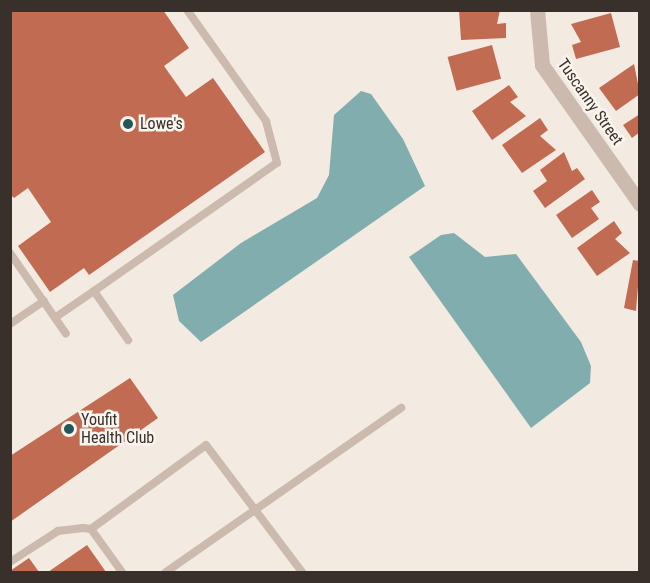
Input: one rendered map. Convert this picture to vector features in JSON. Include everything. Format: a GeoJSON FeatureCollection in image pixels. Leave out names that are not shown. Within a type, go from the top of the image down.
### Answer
{"type":"FeatureCollection","features":[{"type":"Feature","properties":{"kind":"street","name":"Tuscanny Street"},"geometry":{"type":"LineString","coordinates":[[537,10],[542,65],[639,204]]}},
{"type":"Feature","properties":{"kind":"lane"},"geometry":{"type":"LineString","coordinates":[[56,317],[278,164],[266,121],[188,10]]}},
{"type":"Feature","properties":{"kind":"lane"},"geometry":{"type":"LineString","coordinates":[[10,253],[66,334]]}},
{"type":"Feature","properties":{"kind":"lane"},"geometry":{"type":"LineString","coordinates":[[94,291],[128,340]]}},
{"type":"Feature","properties":{"kind":"lane"},"geometry":{"type":"LineString","coordinates":[[10,324],[44,301]]}},
{"type":"Feature","properties":{"kind":"lane"},"geometry":{"type":"LineString","coordinates":[[166,573],[401,408]]}},
{"type":"Feature","properties":{"kind":"lane"},"geometry":{"type":"LineString","coordinates":[[10,562],[58,531],[91,528],[206,445],[256,508],[302,573]]}},
{"type":"Feature","properties":{"kind":"lane"},"geometry":{"type":"LineString","coordinates":[[91,528],[122,573]]}},
{"type":"Feature","properties":{"kind":"water"},"geometry":{"type":"Polygon","coordinates":[[[361,91],[371,94],[403,139],[425,186],[201,342],[179,321],[173,295],[241,243],[317,198],[329,175],[334,115],[361,91]]]}},
{"type":"Feature","properties":{"kind":"water"},"geometry":{"type":"Polygon","coordinates":[[[454,233],[485,257],[516,254],[581,342],[591,366],[590,383],[531,428],[409,257],[441,235],[454,233]]]}},
{"type":"Feature","properties":{"kind":"building","name":"Lowe's"},"geometry":{"type":"Polygon","coordinates":[[[10,10],[163,10],[189,48],[164,66],[186,97],[213,78],[265,152],[89,275],[84,268],[50,292],[18,246],[51,222],[28,188],[14,198],[10,194],[10,10]]]}},
{"type":"Feature","properties":{"kind":"building"},"geometry":{"type":"Polygon","coordinates":[[[459,10],[500,10],[497,24],[506,23],[506,38],[461,40],[459,10]]]}},
{"type":"Feature","properties":{"kind":"building"},"geometry":{"type":"Polygon","coordinates":[[[611,13],[620,47],[576,59],[572,45],[581,42],[571,24],[611,13]]]}},
{"type":"Feature","properties":{"kind":"building"},"geometry":{"type":"Polygon","coordinates":[[[492,45],[501,79],[457,91],[448,57],[492,45]]]}},
{"type":"Feature","properties":{"kind":"building"},"geometry":{"type":"Polygon","coordinates":[[[634,64],[640,94],[616,111],[599,88],[634,64]]]}},
{"type":"Feature","properties":{"kind":"building"},"geometry":{"type":"Polygon","coordinates":[[[509,85],[518,97],[510,102],[526,116],[492,140],[472,111],[509,85]]]}},
{"type":"Feature","properties":{"kind":"building"},"geometry":{"type":"Polygon","coordinates":[[[640,114],[640,132],[632,138],[623,125],[640,114]]]}},
{"type":"Feature","properties":{"kind":"building"},"geometry":{"type":"Polygon","coordinates":[[[540,118],[548,130],[540,136],[556,150],[522,173],[502,145],[540,118]]]}},
{"type":"Feature","properties":{"kind":"building"},"geometry":{"type":"Polygon","coordinates":[[[564,152],[572,171],[577,168],[585,179],[545,208],[533,191],[547,181],[540,170],[564,152]]]}},
{"type":"Feature","properties":{"kind":"building"},"geometry":{"type":"Polygon","coordinates":[[[592,190],[600,202],[591,208],[599,219],[572,238],[556,215],[592,190]]]}},
{"type":"Feature","properties":{"kind":"building"},"geometry":{"type":"Polygon","coordinates":[[[614,221],[622,233],[615,239],[630,253],[597,276],[577,248],[614,221]]]}},
{"type":"Feature","properties":{"kind":"building"},"geometry":{"type":"Polygon","coordinates":[[[633,260],[640,261],[636,311],[624,308],[633,260]]]}},
{"type":"Feature","properties":{"kind":"building"},"geometry":{"type":"Polygon","coordinates":[[[130,378],[158,418],[10,522],[10,456],[130,378]]]}},
{"type":"Feature","properties":{"kind":"building"},"geometry":{"type":"Polygon","coordinates":[[[87,545],[106,572],[48,572],[87,545]]]}},
{"type":"Feature","properties":{"kind":"building"},"geometry":{"type":"Polygon","coordinates":[[[29,558],[39,572],[10,572],[10,571],[29,558]]]}},
{"type":"Feature","properties":{"kind":"place","name":"Lowe's"},"geometry":{"type":"Point","coordinates":[128,124]}},
{"type":"Feature","properties":{"kind":"place","name":"Youfit Health Club"},"geometry":{"type":"Point","coordinates":[69,429]}}]}
